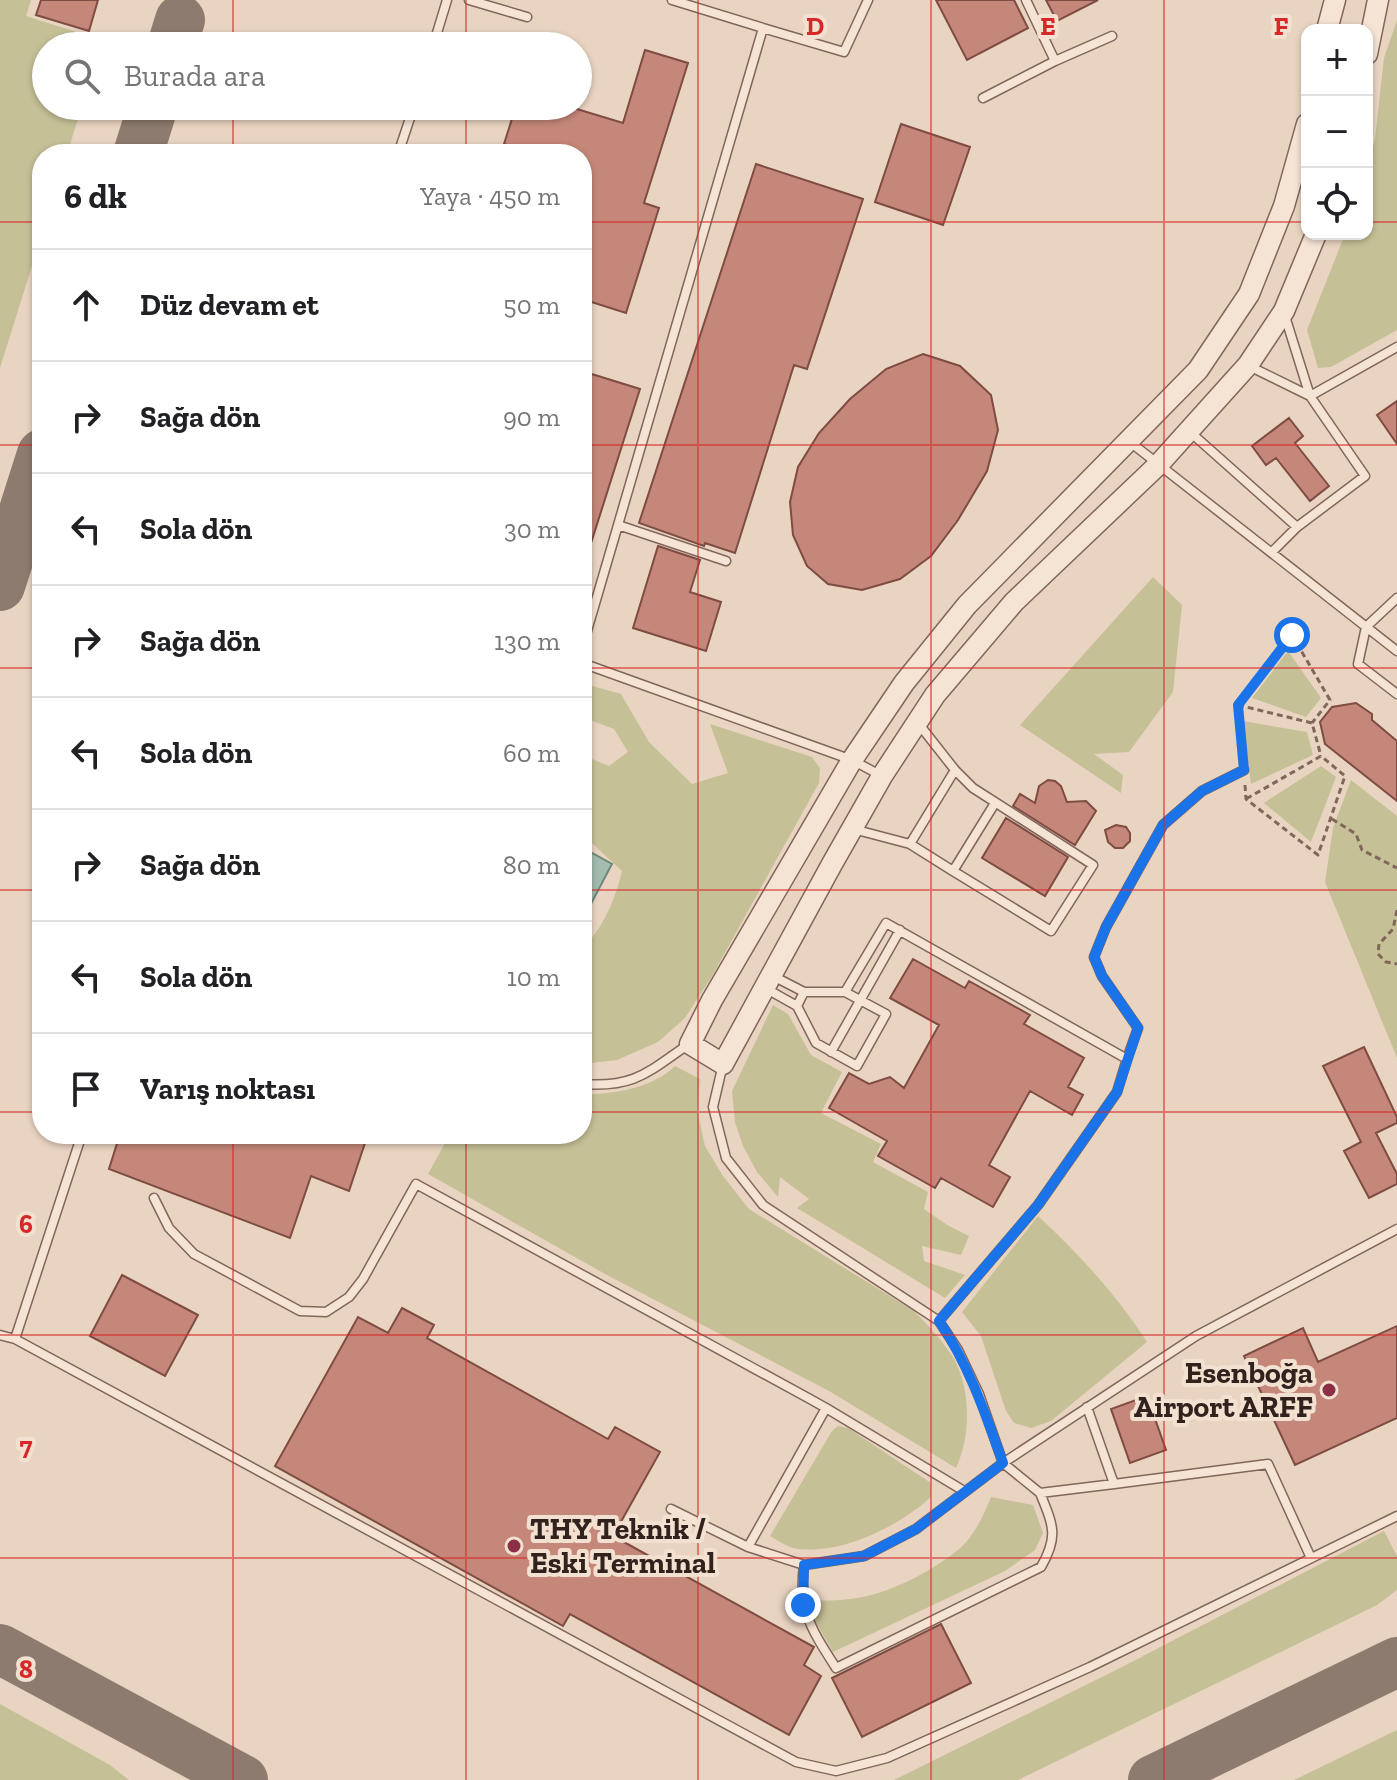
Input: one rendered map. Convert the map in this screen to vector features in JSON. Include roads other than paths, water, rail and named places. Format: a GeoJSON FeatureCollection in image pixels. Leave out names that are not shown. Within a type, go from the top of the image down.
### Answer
{"type":"FeatureCollection","features":[{"type":"Feature","properties":{"kind":"street"},"geometry":{"type":"LineString","coordinates":[[1329,24],[1335,0]]}},
{"type":"Feature","properties":{"kind":"street"},"geometry":{"type":"LineString","coordinates":[[1373,25],[1378,0]]}},
{"type":"Feature","properties":{"kind":"street"},"geometry":{"type":"LineString","coordinates":[[1301,145],[1284,206],[1249,294],[1198,370],[967,605],[904,683],[852,760],[712,1000],[690,1044],[723,1064],[882,776],[935,695],[1014,602],[1158,465],[1248,365],[1284,311],[1314,240]]}},
{"type":"Feature","properties":{"kind":"lane"},"geometry":{"type":"LineString","coordinates":[[437,32],[447,0]]}},
{"type":"Feature","properties":{"kind":"lane"},"geometry":{"type":"LineString","coordinates":[[469,0],[527,17]]}},
{"type":"Feature","properties":{"kind":"lane"},"geometry":{"type":"LineString","coordinates":[[672,0],[844,52],[868,0]]}},
{"type":"Feature","properties":{"kind":"lane"},"geometry":{"type":"LineString","coordinates":[[1026,0],[1055,61]]}},
{"type":"Feature","properties":{"kind":"lane"},"geometry":{"type":"LineString","coordinates":[[592,614],[763,28]]}},
{"type":"Feature","properties":{"kind":"lane"},"geometry":{"type":"LineString","coordinates":[[983,98],[1112,36]]}},
{"type":"Feature","properties":{"kind":"lane"},"geometry":{"type":"LineString","coordinates":[[401,144],[409,120]]}},
{"type":"Feature","properties":{"kind":"lane"},"geometry":{"type":"LineString","coordinates":[[1272,552],[1297,527],[1365,476],[1310,396],[1284,311]]}},
{"type":"Feature","properties":{"kind":"lane"},"geometry":{"type":"LineString","coordinates":[[1310,396],[1397,347]]}},
{"type":"Feature","properties":{"kind":"lane"},"geometry":{"type":"LineString","coordinates":[[1248,365],[1310,396]]}},
{"type":"Feature","properties":{"kind":"lane"},"geometry":{"type":"LineString","coordinates":[[1189,431],[1297,527]]}},
{"type":"Feature","properties":{"kind":"lane"},"geometry":{"type":"LineString","coordinates":[[1129,441],[1397,651]]}},
{"type":"Feature","properties":{"kind":"lane"},"geometry":{"type":"LineString","coordinates":[[618,525],[726,561]]}},
{"type":"Feature","properties":{"kind":"lane"},"geometry":{"type":"LineString","coordinates":[[1397,598],[1366,627],[1358,664],[1397,694]]}},
{"type":"Feature","properties":{"kind":"lane"},"geometry":{"type":"LineString","coordinates":[[592,667],[852,760],[882,776]]}},
{"type":"Feature","properties":{"kind":"lane"},"geometry":{"type":"LineString","coordinates":[[852,829],[910,844],[1051,931],[1093,865],[973,788],[917,722]]}},
{"type":"Feature","properties":{"kind":"lane"},"geometry":{"type":"LineString","coordinates":[[910,844],[955,770]]}},
{"type":"Feature","properties":{"kind":"lane"},"geometry":{"type":"LineString","coordinates":[[939,1321],[1038,1205],[1117,1092],[1138,1028],[1102,976],[1094,957],[1106,927],[1163,825],[1202,791],[1244,770]]}},
{"type":"Feature","properties":{"kind":"lane"},"geometry":{"type":"LineString","coordinates":[[953,871],[995,803]]}},
{"type":"Feature","properties":{"kind":"lane"},"geometry":{"type":"LineString","coordinates":[[845,992],[886,923],[1127,1059]]}},
{"type":"Feature","properties":{"kind":"lane"},"geometry":{"type":"LineString","coordinates":[[831,1052],[900,930]]}},
{"type":"Feature","properties":{"kind":"lane"},"geometry":{"type":"LineString","coordinates":[[768,981],[804,992],[845,992],[886,1014],[857,1066],[816,1043],[797,1006],[768,981]]}},
{"type":"Feature","properties":{"kind":"lane"},"geometry":{"type":"LineString","coordinates":[[797,1006],[804,992]]}},
{"type":"Feature","properties":{"kind":"lane"},"geometry":{"type":"LineString","coordinates":[[592,1084],[639,1079],[690,1044]]}},
{"type":"Feature","properties":{"kind":"lane"},"geometry":{"type":"LineString","coordinates":[[723,1064],[713,1107],[726,1158],[763,1205],[939,1321],[958,1350],[979,1394],[1003,1463],[1040,1493],[1053,1524],[1053,1547],[1041,1567],[836,1668],[819,1641],[803,1605],[804,1565]]}},
{"type":"Feature","properties":{"kind":"lane"},"geometry":{"type":"LineString","coordinates":[[15,1339],[79,1144]]}},
{"type":"Feature","properties":{"kind":"lane"},"geometry":{"type":"LineString","coordinates":[[154,1198],[169,1228],[194,1254],[300,1311],[326,1312],[349,1297],[363,1279],[416,1184],[826,1408],[964,1491]]}},
{"type":"Feature","properties":{"kind":"lane"},"geometry":{"type":"LineString","coordinates":[[671,1509],[748,1547],[804,1565],[864,1556],[916,1529],[1003,1463],[1196,1336],[1397,1229]]}},
{"type":"Feature","properties":{"kind":"lane"},"geometry":{"type":"LineString","coordinates":[[0,1335],[15,1339],[796,1762],[836,1771],[887,1758],[1090,1667],[1397,1516]]}},
{"type":"Feature","properties":{"kind":"lane"},"geometry":{"type":"LineString","coordinates":[[1087,1407],[1114,1484]]}},
{"type":"Feature","properties":{"kind":"lane"},"geometry":{"type":"LineString","coordinates":[[748,1547],[826,1408]]}},
{"type":"Feature","properties":{"kind":"lane"},"geometry":{"type":"LineString","coordinates":[[1040,1493],[1268,1464],[1311,1558]]}},
{"type":"Feature","properties":{"kind":"place","name":"Esenboğa Airport ARFF"},"geometry":{"type":"Point","coordinates":[1329,1390]}},
{"type":"Feature","properties":{"kind":"place","name":"THY Teknik / Eski Terminal"},"geometry":{"type":"Point","coordinates":[514,1546]}}]}
